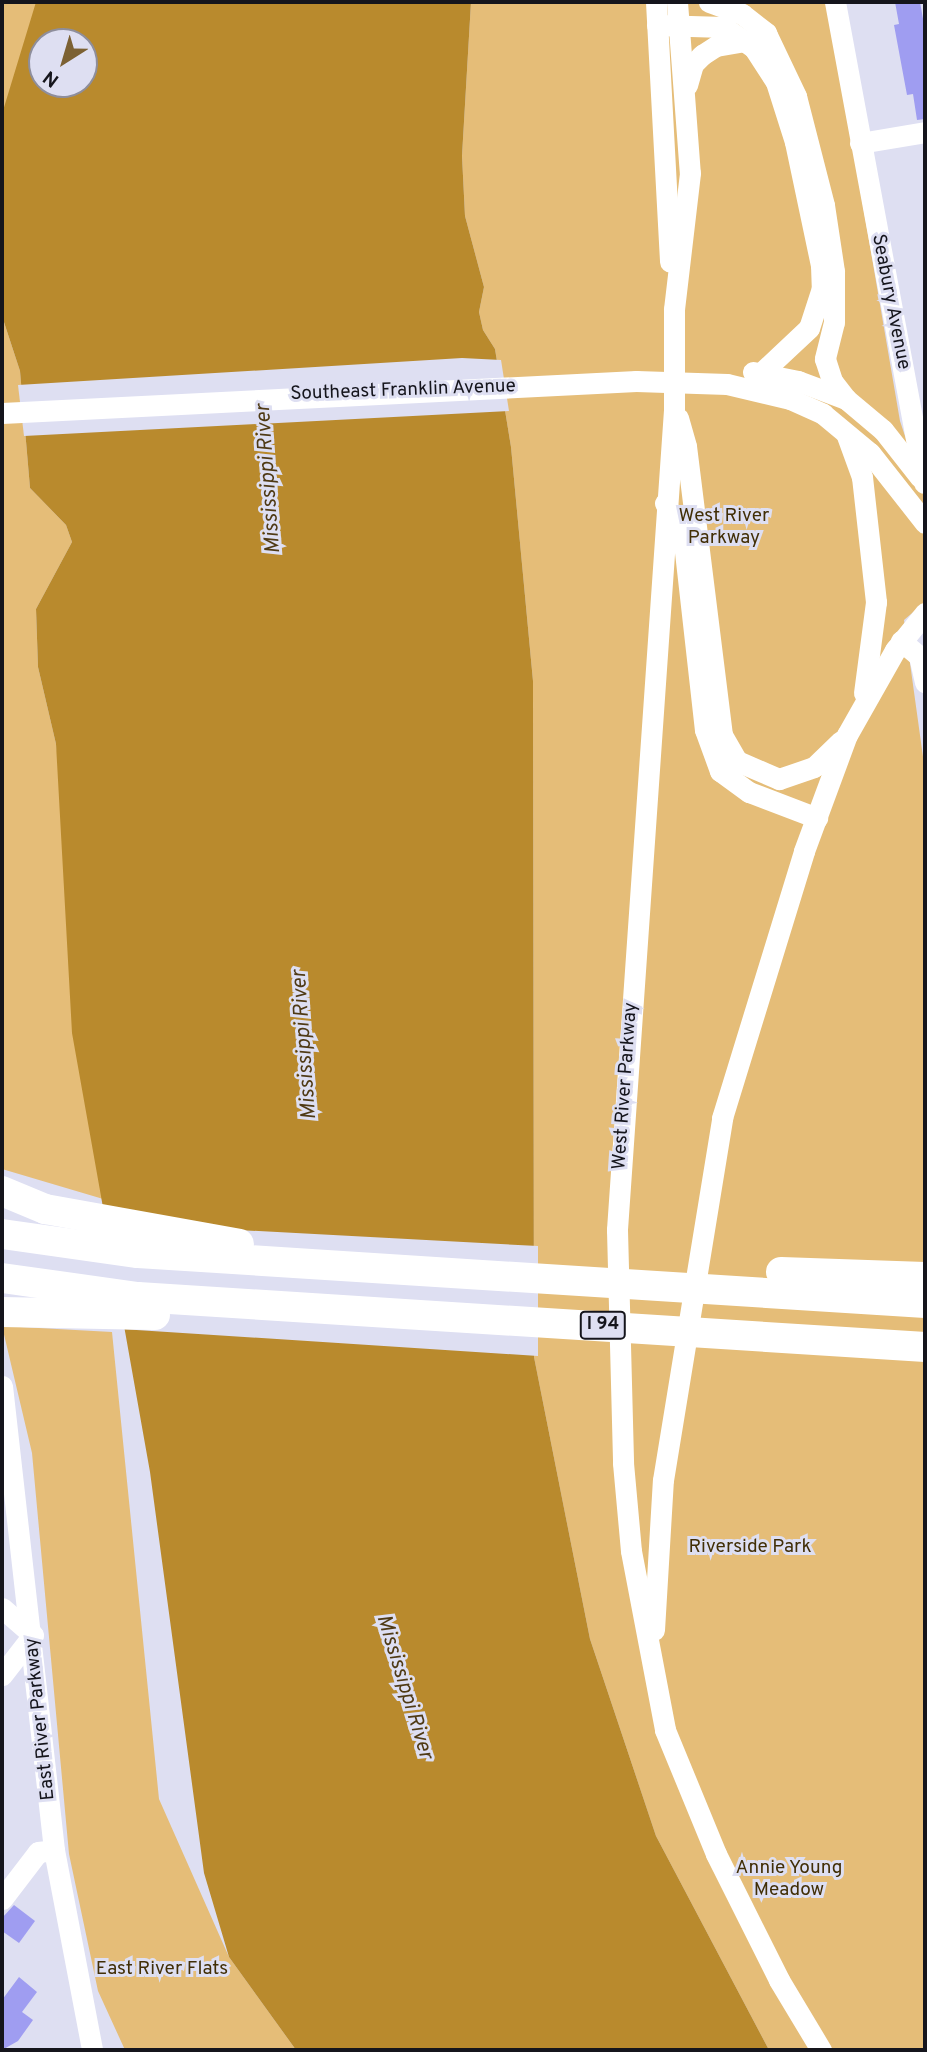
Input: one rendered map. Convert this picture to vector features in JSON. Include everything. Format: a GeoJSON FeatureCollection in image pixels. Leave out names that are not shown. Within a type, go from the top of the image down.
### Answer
{"type":"FeatureCollection","features":[{"type":"Feature","properties":{"kind":"highway"},"geometry":{"type":"LineString","coordinates":[[2,1191],[45,1209],[364,1267]]}},
{"type":"Feature","properties":{"kind":"highway","name":"I 94"},"geometry":{"type":"LineString","coordinates":[[2,1234],[138,1253],[476,1274],[809,1284],[925,1303]]}},
{"type":"Feature","properties":{"kind":"highway"},"geometry":{"type":"LineString","coordinates":[[809,1284],[925,1277]]}},
{"type":"Feature","properties":{"kind":"highway","name":"I 94"},"geometry":{"type":"LineString","coordinates":[[2,1278],[138,1297],[925,1347]]}},
{"type":"Feature","properties":{"kind":"highway"},"geometry":{"type":"LineString","coordinates":[[2,1312],[46,1316],[401,1313]]}},
{"type":"Feature","properties":{"kind":"street","name":"West River Parkway"},"geometry":{"type":"LineString","coordinates":[[656,2],[674,309],[674,410],[665,503],[617,1230],[625,1484],[631,1551],[665,1730],[685,1788],[779,1980],[821,2050]]}},
{"type":"Feature","properties":{"kind":"street","name":"West River Parkway"},"geometry":{"type":"LineString","coordinates":[[674,309],[690,173],[677,2]]}},
{"type":"Feature","properties":{"kind":"street"},"geometry":{"type":"LineString","coordinates":[[709,2],[742,15],[766,33],[796,96],[824,205],[834,271],[834,322],[825,359],[832,381],[846,399],[883,430],[925,484]]}},
{"type":"Feature","properties":{"kind":"street","name":"Seabury Avenue"},"geometry":{"type":"LineString","coordinates":[[835,2],[925,484]]}},
{"type":"Feature","properties":{"kind":"street"},"geometry":{"type":"LineString","coordinates":[[657,25],[724,27],[744,41],[767,63],[776,82],[795,142],[821,265],[822,288],[808,328],[761,373]]}},
{"type":"Feature","properties":{"kind":"street"},"geometry":{"type":"LineString","coordinates":[[685,94],[693,64],[702,55],[716,46],[744,41]]}},
{"type":"Feature","properties":{"kind":"street"},"geometry":{"type":"LineString","coordinates":[[862,153],[925,132]]}},
{"type":"Feature","properties":{"kind":"street"},"geometry":{"type":"LineString","coordinates":[[708,377],[761,373],[800,381],[846,399]]}},
{"type":"Feature","properties":{"kind":"street"},"geometry":{"type":"LineString","coordinates":[[708,377],[790,399],[844,429],[870,453],[925,523]]}},
{"type":"Feature","properties":{"kind":"street","name":"Southeast Franklin Avenue"},"geometry":{"type":"LineString","coordinates":[[2,413],[708,377]]}},
{"type":"Feature","properties":{"kind":"street"},"geometry":{"type":"LineString","coordinates":[[674,410],[686,446],[722,735],[737,761],[779,779],[814,767],[847,735]]}},
{"type":"Feature","properties":{"kind":"street","name":"West River Parkway"},"geometry":{"type":"LineString","coordinates":[[844,429],[862,477],[876,602],[863,702]]}},
{"type":"Feature","properties":{"kind":"street"},"geometry":{"type":"LineString","coordinates":[[665,503],[682,534],[705,730],[715,762],[736,785],[817,818]]}},
{"type":"Feature","properties":{"kind":"street","name":"West River Parkway"},"geometry":{"type":"LineString","coordinates":[[652,1652],[663,1480],[722,1118],[817,818],[847,735],[863,702],[901,640],[925,613]]}},
{"type":"Feature","properties":{"kind":"street"},"geometry":{"type":"LineString","coordinates":[[901,640],[919,656],[925,682]]}},
{"type":"Feature","properties":{"kind":"street","name":"East River Parkway"},"geometry":{"type":"LineString","coordinates":[[2,1386],[33,1635],[54,1850],[85,2045]]}},
{"type":"Feature","properties":{"kind":"street"},"geometry":{"type":"LineString","coordinates":[[625,1484],[663,1480]]}},
{"type":"Feature","properties":{"kind":"street"},"geometry":{"type":"LineString","coordinates":[[2,1608],[33,1635],[2,1675]]}},
{"type":"Feature","properties":{"kind":"street"},"geometry":{"type":"LineString","coordinates":[[2,1899],[38,1852],[54,1850]]}},
{"type":"Feature","properties":{"kind":"green space"},"geometry":{"type":"Polygon","coordinates":[[[2,2],[55,2],[49,28],[28,28],[28,70],[2,122],[2,2]]]}},
{"type":"Feature","properties":{"kind":"green space","name":"West River Parkway"},"geometry":{"type":"Polygon","coordinates":[[[471,2],[828,2],[900,421],[925,496],[925,602],[904,620],[925,771],[925,2050],[769,2050],[656,1836],[590,1639],[534,1357],[533,681],[511,447],[495,349],[483,330],[479,312],[484,287],[465,216],[462,156],[471,2]]]}},
{"type":"Feature","properties":{"kind":"green space"},"geometry":{"type":"Polygon","coordinates":[[[2,316],[20,371],[30,488],[66,525],[72,542],[36,609],[38,667],[56,744],[120,1204],[2,1169],[2,316]]]}},
{"type":"Feature","properties":{"kind":"green space","name":"East River Flats"},"geometry":{"type":"Polygon","coordinates":[[[2,1326],[112,1332],[159,1799],[229,1957],[296,2050],[125,2050],[98,1991],[69,1854],[32,1453],[2,1326]]]}},
{"type":"Feature","properties":{"kind":"water","name":"Mississippi River"},"geometry":{"type":"Polygon","coordinates":[[[36,2],[471,2],[462,156],[465,216],[484,287],[479,312],[483,330],[495,349],[511,447],[533,681],[534,1357],[590,1639],[656,1836],[769,2050],[296,2050],[229,1957],[204,1873],[150,1472],[72,1033],[56,744],[38,667],[36,609],[72,542],[66,525],[30,488],[20,371],[2,316],[2,114],[28,28],[28,98],[98,98],[98,28],[28,28],[36,2]]]}},
{"type":"Feature","properties":{"kind":"pier"},"geometry":{"type":"Polygon","coordinates":[[[462,358],[501,360],[509,411],[24,436],[18,385],[462,358]]]}},
{"type":"Feature","properties":{"kind":"pier"},"geometry":{"type":"Polygon","coordinates":[[[101,1214],[163,1226],[538,1246],[538,1356],[121,1329],[101,1214]]]}},
{"type":"Feature","properties":{"kind":"building"},"geometry":{"type":"Polygon","coordinates":[[[895,2],[920,2],[925,30],[925,119],[917,120],[913,94],[907,95],[894,25],[899,24],[895,2]]]}},
{"type":"Feature","properties":{"kind":"building"},"geometry":{"type":"Polygon","coordinates":[[[14,1905],[35,1921],[19,1943],[2,1931],[2,1918],[14,1905]]]}},
{"type":"Feature","properties":{"kind":"building"},"geometry":{"type":"Polygon","coordinates":[[[19,1977],[37,1992],[22,2012],[33,2020],[18,2041],[2,2050],[2,2000],[19,1977]]]}},
{"type":"Feature","properties":{"kind":"park label","name":"Riverside Park"},"geometry":{"type":"Point","coordinates":[750,1548]}},
{"type":"Feature","properties":{"kind":"park label","name":"Annie Young Meadow"},"geometry":{"type":"Point","coordinates":[789,1880]}}]}
